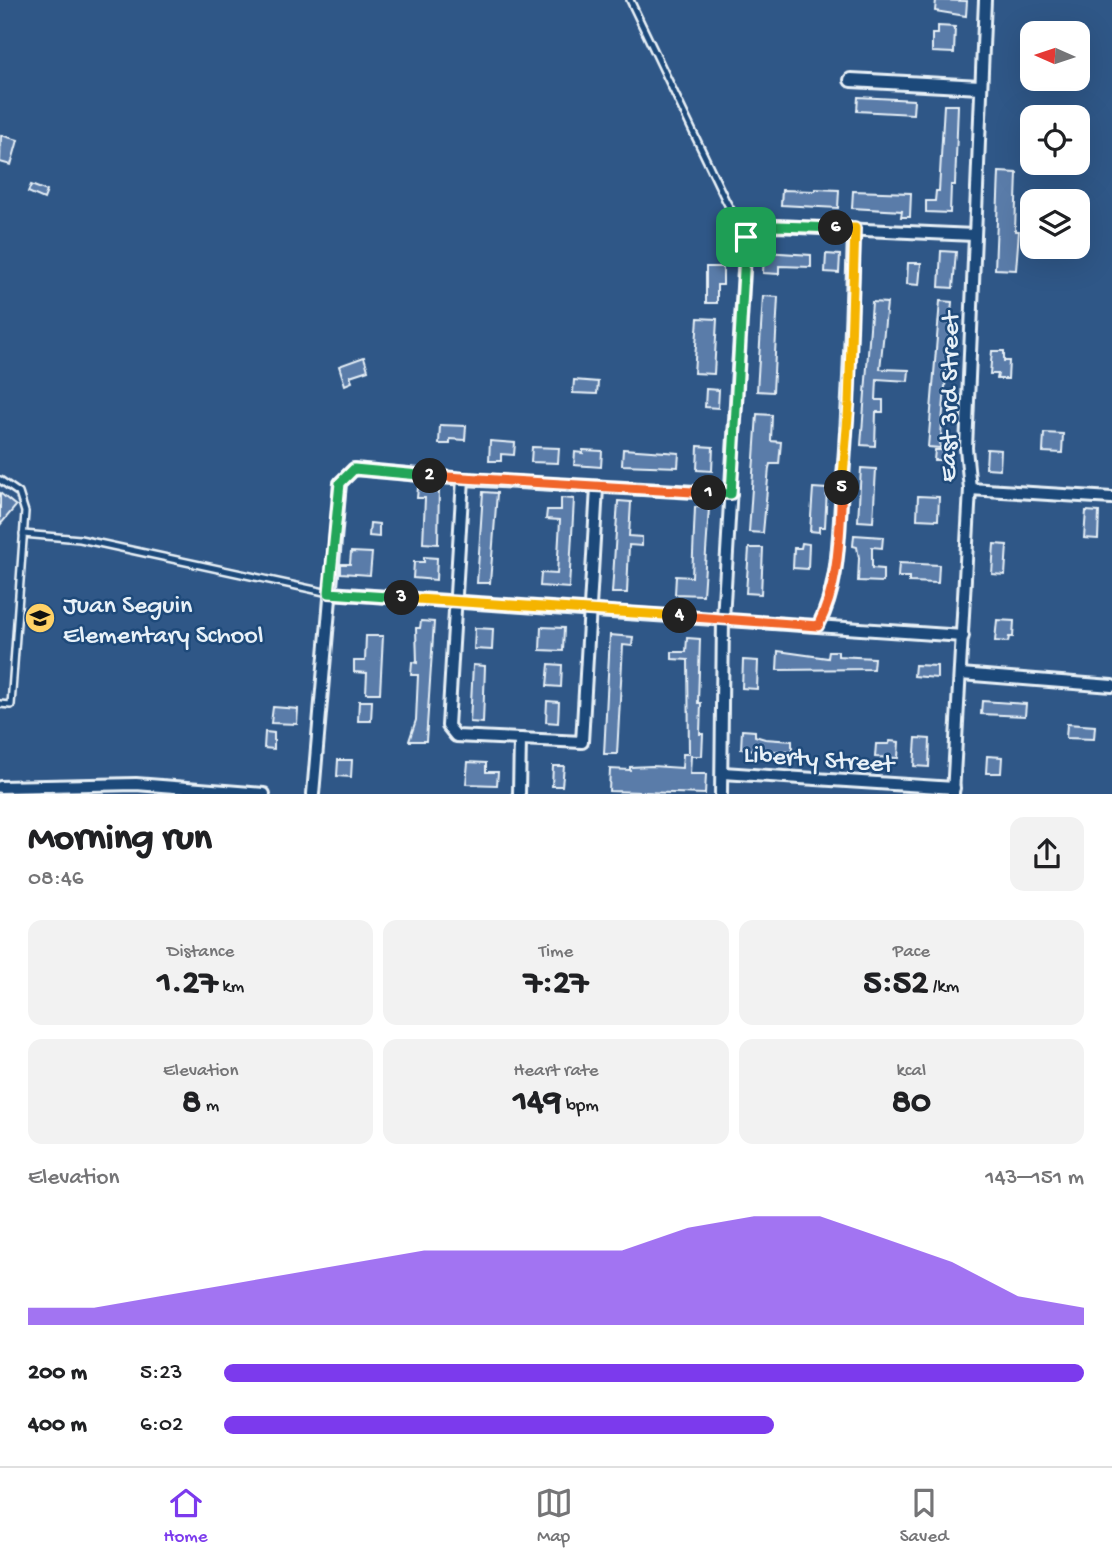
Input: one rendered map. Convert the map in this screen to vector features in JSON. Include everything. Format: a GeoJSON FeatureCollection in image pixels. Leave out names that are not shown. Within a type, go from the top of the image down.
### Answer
{"type":"FeatureCollection","features":[{"type":"Feature","properties":{"kind":"street","name":"East 3rd Street"},"geometry":{"type":"LineString","coordinates":[[953,791],[970,489],[966,448],[985,0]]}},
{"type":"Feature","properties":{"kind":"street"},"geometry":{"type":"LineString","coordinates":[[851,80],[980,87]]}},
{"type":"Feature","properties":{"kind":"street"},"geometry":{"type":"LineString","coordinates":[[721,794],[723,619],[746,237],[754,229],[777,226],[974,235]]}},
{"type":"Feature","properties":{"kind":"street"},"geometry":{"type":"LineString","coordinates":[[818,626],[829,605],[836,573],[849,404],[855,228]]}},
{"type":"Feature","properties":{"kind":"street"},"geometry":{"type":"LineString","coordinates":[[313,794],[340,483],[354,469],[597,488],[731,494]]}},
{"type":"Feature","properties":{"kind":"street"},"geometry":{"type":"LineString","coordinates":[[463,479],[448,726],[456,736],[582,742],[597,488]]}},
{"type":"Feature","properties":{"kind":"street"},"geometry":{"type":"LineString","coordinates":[[970,489],[1112,498]]}},
{"type":"Feature","properties":{"kind":"street"},"geometry":{"type":"LineString","coordinates":[[329,593],[963,636]]}},
{"type":"Feature","properties":{"kind":"street"},"geometry":{"type":"LineString","coordinates":[[961,674],[1112,686]]}},
{"type":"Feature","properties":{"kind":"street"},"geometry":{"type":"LineString","coordinates":[[519,794],[520,739]]}},
{"type":"Feature","properties":{"kind":"street","name":"Liberty Street"},"geometry":{"type":"LineString","coordinates":[[723,773],[953,791]]}},
{"type":"Feature","properties":{"kind":"street"},"geometry":{"type":"LineString","coordinates":[[0,787],[136,784],[264,794]]}},
{"type":"Feature","properties":{"kind":"lane"},"geometry":{"type":"LineString","coordinates":[[630,0],[726,201],[746,237]]}},
{"type":"Feature","properties":{"kind":"lane"},"geometry":{"type":"LineString","coordinates":[[0,480],[13,486],[23,500],[11,705],[0,704]]}},
{"type":"Feature","properties":{"kind":"lane"},"geometry":{"type":"LineString","coordinates":[[23,534],[80,539],[329,593]]}},
{"type":"Feature","properties":{"kind":"building"},"geometry":{"type":"Polygon","coordinates":[[[936,0],[967,1],[966,16],[935,11],[936,0]]]}},
{"type":"Feature","properties":{"kind":"building"},"geometry":{"type":"Polygon","coordinates":[[[938,26],[955,27],[954,53],[932,52],[932,34],[938,34],[938,26]]]}},
{"type":"Feature","properties":{"kind":"building"},"geometry":{"type":"Polygon","coordinates":[[[858,97],[914,100],[913,114],[857,111],[858,97]]]}},
{"type":"Feature","properties":{"kind":"building"},"geometry":{"type":"Polygon","coordinates":[[[944,105],[958,105],[955,185],[951,185],[950,213],[926,212],[926,201],[935,201],[936,191],[939,191],[944,105]]]}},
{"type":"Feature","properties":{"kind":"building"},"geometry":{"type":"Polygon","coordinates":[[[1,135],[18,140],[11,165],[0,162],[1,135]]]}},
{"type":"Feature","properties":{"kind":"building"},"geometry":{"type":"Polygon","coordinates":[[[999,172],[1017,173],[1015,231],[1019,231],[1016,270],[995,269],[999,172]]]}},
{"type":"Feature","properties":{"kind":"building"},"geometry":{"type":"Polygon","coordinates":[[[31,185],[47,191],[44,199],[28,192],[31,185]]]}},
{"type":"Feature","properties":{"kind":"building"},"geometry":{"type":"Polygon","coordinates":[[[782,190],[839,190],[838,208],[781,205],[782,190]]]}},
{"type":"Feature","properties":{"kind":"building"},"geometry":{"type":"Polygon","coordinates":[[[853,191],[911,193],[910,217],[901,217],[902,211],[852,208],[853,191]]]}},
{"type":"Feature","properties":{"kind":"building"},"geometry":{"type":"Polygon","coordinates":[[[941,251],[956,252],[953,288],[939,287],[941,251]]]}},
{"type":"Feature","properties":{"kind":"building"},"geometry":{"type":"Polygon","coordinates":[[[764,252],[811,255],[811,267],[779,266],[779,274],[763,273],[764,252]]]}},
{"type":"Feature","properties":{"kind":"building"},"geometry":{"type":"Polygon","coordinates":[[[826,254],[840,255],[839,273],[825,272],[826,254]]]}},
{"type":"Feature","properties":{"kind":"building"},"geometry":{"type":"Polygon","coordinates":[[[908,263],[921,263],[919,285],[907,284],[908,263]]]}},
{"type":"Feature","properties":{"kind":"building"},"geometry":{"type":"Polygon","coordinates":[[[706,267],[723,267],[723,285],[717,285],[717,303],[706,303],[706,267]]]}},
{"type":"Feature","properties":{"kind":"building"},"geometry":{"type":"Polygon","coordinates":[[[763,296],[778,297],[773,392],[757,391],[763,296]]]}},
{"type":"Feature","properties":{"kind":"building"},"geometry":{"type":"Polygon","coordinates":[[[940,301],[952,302],[940,448],[928,447],[940,301]]]}},
{"type":"Feature","properties":{"kind":"building"},"geometry":{"type":"Polygon","coordinates":[[[872,302],[887,303],[880,369],[909,370],[908,381],[877,379],[876,400],[883,400],[883,412],[876,412],[875,446],[861,445],[872,302]]]}},
{"type":"Feature","properties":{"kind":"building"},"geometry":{"type":"Polygon","coordinates":[[[698,318],[717,319],[714,374],[694,373],[698,318]]]}},
{"type":"Feature","properties":{"kind":"building"},"geometry":{"type":"Polygon","coordinates":[[[992,351],[1004,351],[1004,361],[1009,361],[1008,379],[997,379],[998,374],[990,374],[992,351]]]}},
{"type":"Feature","properties":{"kind":"building"},"geometry":{"type":"Polygon","coordinates":[[[364,357],[368,370],[350,376],[352,382],[345,385],[339,366],[364,357]]]}},
{"type":"Feature","properties":{"kind":"building"},"geometry":{"type":"Polygon","coordinates":[[[574,380],[598,382],[597,394],[573,393],[574,380]]]}},
{"type":"Feature","properties":{"kind":"building"},"geometry":{"type":"Polygon","coordinates":[[[706,389],[719,390],[718,408],[705,407],[706,389]]]}},
{"type":"Feature","properties":{"kind":"building"},"geometry":{"type":"Polygon","coordinates":[[[757,414],[772,415],[771,441],[781,442],[779,464],[770,464],[769,468],[763,533],[749,532],[757,414]]]}},
{"type":"Feature","properties":{"kind":"building"},"geometry":{"type":"Polygon","coordinates":[[[440,425],[466,426],[465,440],[450,439],[450,444],[439,444],[440,425]]]}},
{"type":"Feature","properties":{"kind":"building"},"geometry":{"type":"Polygon","coordinates":[[[1044,433],[1063,434],[1062,453],[1043,452],[1044,433]]]}},
{"type":"Feature","properties":{"kind":"building"},"geometry":{"type":"Polygon","coordinates":[[[490,441],[515,443],[514,455],[501,454],[501,461],[489,461],[490,441]]]}},
{"type":"Feature","properties":{"kind":"building"},"geometry":{"type":"Polygon","coordinates":[[[698,446],[713,447],[712,471],[697,470],[698,446]]]}},
{"type":"Feature","properties":{"kind":"building"},"geometry":{"type":"Polygon","coordinates":[[[532,447],[559,448],[558,463],[531,462],[532,447]]]}},
{"type":"Feature","properties":{"kind":"building"},"geometry":{"type":"Polygon","coordinates":[[[623,449],[679,453],[678,467],[622,465],[623,449]]]}},
{"type":"Feature","properties":{"kind":"building"},"geometry":{"type":"Polygon","coordinates":[[[987,449],[1001,450],[1000,469],[986,468],[987,449]]]}},
{"type":"Feature","properties":{"kind":"building"},"geometry":{"type":"Polygon","coordinates":[[[583,450],[602,451],[601,467],[574,465],[575,452],[583,453],[583,450]]]}},
{"type":"Feature","properties":{"kind":"building"},"geometry":{"type":"Polygon","coordinates":[[[935,450],[945,450],[944,460],[934,460],[935,450]]]}},
{"type":"Feature","properties":{"kind":"building"},"geometry":{"type":"Polygon","coordinates":[[[861,468],[876,469],[873,522],[858,521],[861,468]]]}},
{"type":"Feature","properties":{"kind":"building"},"geometry":{"type":"Polygon","coordinates":[[[418,487],[439,488],[438,544],[423,543],[425,498],[417,498],[418,487]]]}},
{"type":"Feature","properties":{"kind":"building"},"geometry":{"type":"Polygon","coordinates":[[[813,488],[827,489],[825,527],[819,527],[819,532],[810,531],[813,488]]]}},
{"type":"Feature","properties":{"kind":"building"},"geometry":{"type":"Polygon","coordinates":[[[483,492],[497,493],[490,583],[477,583],[483,492]]]}},
{"type":"Feature","properties":{"kind":"building"},"geometry":{"type":"Polygon","coordinates":[[[0,493],[16,506],[0,525],[0,493]]]}},
{"type":"Feature","properties":{"kind":"building"},"geometry":{"type":"Polygon","coordinates":[[[918,496],[939,497],[938,520],[917,519],[918,496]]]}},
{"type":"Feature","properties":{"kind":"building"},"geometry":{"type":"Polygon","coordinates":[[[561,498],[574,499],[569,588],[540,586],[541,573],[557,574],[560,520],[546,519],[547,510],[561,510],[561,498]]]}},
{"type":"Feature","properties":{"kind":"building"},"geometry":{"type":"Polygon","coordinates":[[[618,501],[631,502],[629,536],[642,537],[642,546],[629,545],[627,593],[612,593],[618,501]]]}},
{"type":"Feature","properties":{"kind":"building"},"geometry":{"type":"Polygon","coordinates":[[[695,507],[709,508],[703,595],[675,594],[676,576],[692,577],[695,507]]]}},
{"type":"Feature","properties":{"kind":"building"},"geometry":{"type":"Polygon","coordinates":[[[1086,511],[1099,512],[1098,539],[1084,538],[1086,511]]]}},
{"type":"Feature","properties":{"kind":"building"},"geometry":{"type":"Polygon","coordinates":[[[370,523],[379,524],[379,537],[369,536],[370,523]]]}},
{"type":"Feature","properties":{"kind":"building"},"geometry":{"type":"Polygon","coordinates":[[[854,535],[883,537],[882,548],[872,547],[872,568],[883,569],[883,582],[858,581],[859,558],[857,547],[853,546],[854,535]]]}},
{"type":"Feature","properties":{"kind":"building"},"geometry":{"type":"Polygon","coordinates":[[[802,543],[809,544],[808,569],[793,568],[794,548],[801,548],[802,543]]]}},
{"type":"Feature","properties":{"kind":"building"},"geometry":{"type":"Polygon","coordinates":[[[994,544],[1007,545],[1005,575],[992,574],[994,544]]]}},
{"type":"Feature","properties":{"kind":"building"},"geometry":{"type":"Polygon","coordinates":[[[749,548],[763,548],[761,594],[746,593],[749,548]]]}},
{"type":"Feature","properties":{"kind":"building"},"geometry":{"type":"Polygon","coordinates":[[[351,552],[372,553],[370,575],[341,573],[341,564],[350,564],[351,552]]]}},
{"type":"Feature","properties":{"kind":"building"},"geometry":{"type":"Polygon","coordinates":[[[424,557],[437,558],[436,580],[413,578],[414,562],[424,562],[424,557]]]}},
{"type":"Feature","properties":{"kind":"building"},"geometry":{"type":"Polygon","coordinates":[[[899,563],[939,565],[938,583],[909,582],[909,577],[898,577],[899,563]]]}},
{"type":"Feature","properties":{"kind":"building"},"geometry":{"type":"Polygon","coordinates":[[[997,620],[1014,621],[1013,637],[1009,637],[1008,642],[995,641],[997,620]]]}},
{"type":"Feature","properties":{"kind":"building"},"geometry":{"type":"Polygon","coordinates":[[[421,621],[434,622],[426,741],[409,741],[416,720],[418,675],[411,675],[412,662],[417,663],[416,628],[420,628],[421,621]]]}},
{"type":"Feature","properties":{"kind":"building"},"geometry":{"type":"Polygon","coordinates":[[[541,627],[564,628],[563,651],[540,650],[541,627]]]}},
{"type":"Feature","properties":{"kind":"building"},"geometry":{"type":"Polygon","coordinates":[[[475,628],[493,629],[492,650],[474,649],[475,628]]]}},
{"type":"Feature","properties":{"kind":"building"},"geometry":{"type":"Polygon","coordinates":[[[610,635],[633,637],[632,646],[623,645],[617,754],[604,754],[610,635]]]}},
{"type":"Feature","properties":{"kind":"building"},"geometry":{"type":"Polygon","coordinates":[[[366,636],[383,636],[380,693],[366,693],[367,673],[354,672],[354,661],[365,661],[366,636]]]}},
{"type":"Feature","properties":{"kind":"building"},"geometry":{"type":"Polygon","coordinates":[[[687,638],[700,639],[698,703],[701,703],[702,756],[691,756],[690,774],[706,774],[705,794],[609,791],[610,769],[630,770],[630,767],[652,766],[682,768],[683,754],[689,754],[688,660],[672,659],[672,652],[686,652],[687,638]]]}},
{"type":"Feature","properties":{"kind":"building"},"geometry":{"type":"Polygon","coordinates":[[[778,651],[828,658],[829,651],[838,651],[838,656],[874,658],[873,669],[777,670],[778,651]]]}},
{"type":"Feature","properties":{"kind":"building"},"geometry":{"type":"Polygon","coordinates":[[[743,660],[758,661],[757,689],[742,688],[743,660]]]}},
{"type":"Feature","properties":{"kind":"building"},"geometry":{"type":"Polygon","coordinates":[[[549,664],[562,665],[561,687],[547,686],[549,664]]]}},
{"type":"Feature","properties":{"kind":"building"},"geometry":{"type":"Polygon","coordinates":[[[473,665],[485,666],[483,723],[470,722],[473,665]]]}},
{"type":"Feature","properties":{"kind":"building"},"geometry":{"type":"Polygon","coordinates":[[[915,665],[937,666],[937,678],[914,676],[915,665]]]}},
{"type":"Feature","properties":{"kind":"building"},"geometry":{"type":"Polygon","coordinates":[[[359,701],[372,701],[371,721],[358,721],[359,701]]]}},
{"type":"Feature","properties":{"kind":"building"},"geometry":{"type":"Polygon","coordinates":[[[547,701],[559,702],[558,723],[546,722],[547,701]]]}},
{"type":"Feature","properties":{"kind":"building"},"geometry":{"type":"Polygon","coordinates":[[[982,701],[1026,704],[1025,716],[981,714],[982,701]]]}},
{"type":"Feature","properties":{"kind":"building"},"geometry":{"type":"Polygon","coordinates":[[[273,707],[298,709],[297,724],[271,723],[273,707]]]}},
{"type":"Feature","properties":{"kind":"building"},"geometry":{"type":"Polygon","coordinates":[[[1067,724],[1095,726],[1094,739],[1066,738],[1067,724]]]}},
{"type":"Feature","properties":{"kind":"building"},"geometry":{"type":"Polygon","coordinates":[[[742,730],[755,731],[755,736],[765,739],[792,741],[792,752],[741,749],[742,730]]]}},
{"type":"Feature","properties":{"kind":"building"},"geometry":{"type":"Polygon","coordinates":[[[265,732],[274,733],[274,749],[264,748],[265,732]]]}},
{"type":"Feature","properties":{"kind":"building"},"geometry":{"type":"Polygon","coordinates":[[[916,738],[930,739],[929,767],[914,766],[916,738]]]}},
{"type":"Feature","properties":{"kind":"building"},"geometry":{"type":"Polygon","coordinates":[[[890,741],[899,742],[898,758],[875,757],[876,744],[889,744],[890,741]]]}},
{"type":"Feature","properties":{"kind":"building"},"geometry":{"type":"Polygon","coordinates":[[[987,756],[1002,757],[1001,773],[986,773],[987,756]]]}},
{"type":"Feature","properties":{"kind":"building"},"geometry":{"type":"Polygon","coordinates":[[[338,760],[352,760],[351,777],[337,776],[338,760]]]}},
{"type":"Feature","properties":{"kind":"building"},"geometry":{"type":"Polygon","coordinates":[[[468,762],[486,763],[486,772],[498,772],[497,785],[466,784],[468,762]]]}},
{"type":"Feature","properties":{"kind":"building"},"geometry":{"type":"Polygon","coordinates":[[[553,766],[564,766],[562,786],[552,786],[553,766]]]}},
{"type":"Feature","properties":{"kind":"place","name":"Juan Seguin Elementary School"},"geometry":{"type":"Point","coordinates":[40,618]}},
{"type":"Feature","properties":{"kind":"route"},"geometry":{"type":"LineString","coordinates":[[777,226],[855,228],[849,404],[836,573],[829,605],[818,626],[329,593],[340,483],[354,469],[530,484],[731,494],[746,237],[754,229],[777,226]]}}]}
